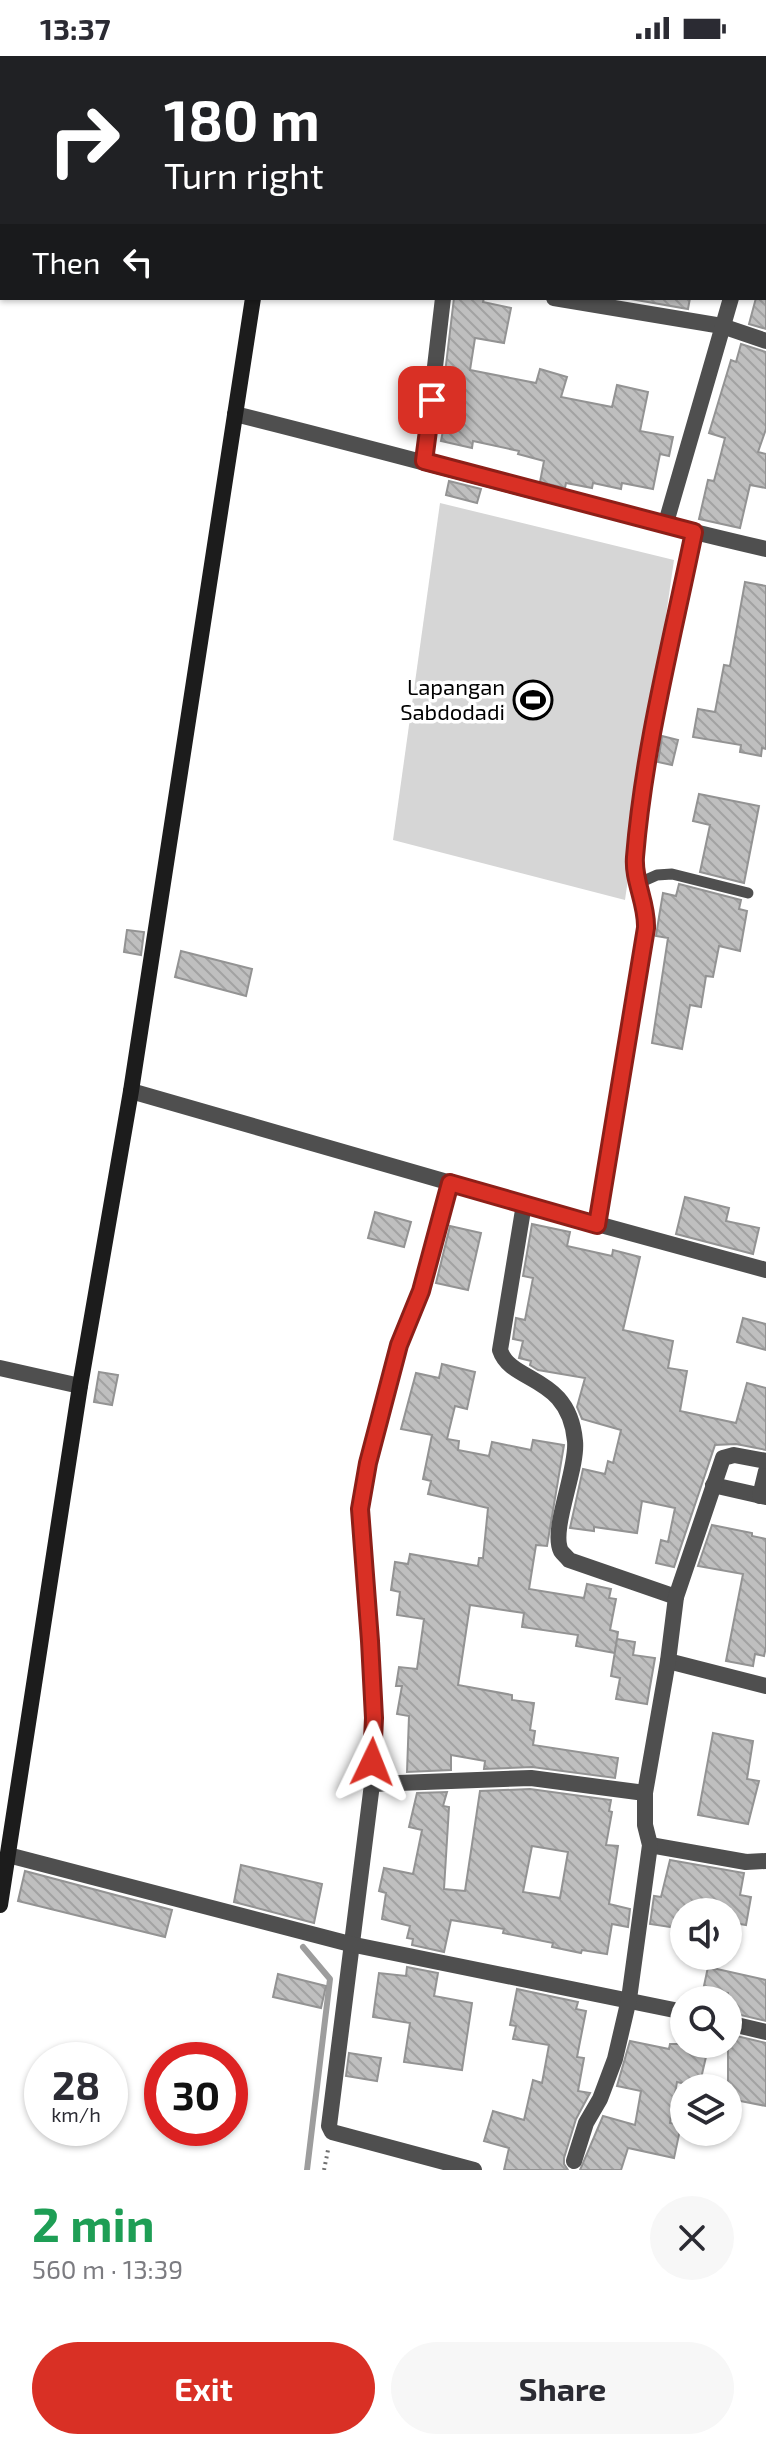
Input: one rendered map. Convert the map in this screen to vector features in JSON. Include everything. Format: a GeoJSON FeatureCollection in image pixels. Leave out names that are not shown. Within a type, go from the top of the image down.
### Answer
{"type":"FeatureCollection","features":[{"type":"Feature","properties":{"kind":"street"},"geometry":{"type":"LineString","coordinates":[[0,1905],[80,1386],[131,1091],[253,300]]}},
{"type":"Feature","properties":{"kind":"street"},"geometry":{"type":"LineString","coordinates":[[424,461],[443,300]]}},
{"type":"Feature","properties":{"kind":"street"},"geometry":{"type":"LineString","coordinates":[[566,300],[722,326],[766,341]]}},
{"type":"Feature","properties":{"kind":"street"},"geometry":{"type":"LineString","coordinates":[[665,526],[730,300]]}},
{"type":"Feature","properties":{"kind":"street"},"geometry":{"type":"LineString","coordinates":[[235,414],[665,526],[766,549]]}},
{"type":"Feature","properties":{"kind":"street"},"geometry":{"type":"LineString","coordinates":[[597,1225],[646,928],[645,902],[635,861],[643,787],[694,532]]}},
{"type":"Feature","properties":{"kind":"street"},"geometry":{"type":"LineString","coordinates":[[131,1091],[597,1225],[766,1270]]}},
{"type":"Feature","properties":{"kind":"street"},"geometry":{"type":"LineString","coordinates":[[450,1183],[421,1291],[399,1345],[368,1463],[360,1509],[373,1703],[372,1784],[330,2120],[332,2132],[474,2170]]}},
{"type":"Feature","properties":{"kind":"street"},"geometry":{"type":"LineString","coordinates":[[524,1204],[500,1350],[510,1365],[545,1384],[558,1395],[575,1438],[574,1463],[558,1531],[561,1550],[569,1560],[676,1597]]}},
{"type":"Feature","properties":{"kind":"street"},"geometry":{"type":"LineString","coordinates":[[0,1368],[80,1386]]}},
{"type":"Feature","properties":{"kind":"street"},"geometry":{"type":"LineString","coordinates":[[574,2161],[586,2123],[607,2083],[629,1999],[650,1845],[645,1825],[645,1793],[676,1597],[721,1463],[727,1456],[766,1461]]}},
{"type":"Feature","properties":{"kind":"street"},"geometry":{"type":"LineString","coordinates":[[713,1485],[763,1497],[766,1471]]}},
{"type":"Feature","properties":{"kind":"street"},"geometry":{"type":"LineString","coordinates":[[668,1661],[766,1686]]}},
{"type":"Feature","properties":{"kind":"street"},"geometry":{"type":"LineString","coordinates":[[372,1784],[531,1778],[645,1793]]}},
{"type":"Feature","properties":{"kind":"street"},"geometry":{"type":"LineString","coordinates":[[650,1845],[746,1862],[766,1861]]}},
{"type":"Feature","properties":{"kind":"street"},"geometry":{"type":"LineString","coordinates":[[8,1855],[350,1944],[670,2009]]}},
{"type":"Feature","properties":{"kind":"street"},"geometry":{"type":"LineString","coordinates":[[742,2026],[766,2032]]}},
{"type":"Feature","properties":{"kind":"lane"},"geometry":{"type":"LineString","coordinates":[[639,883],[657,875],[672,874],[748,893]]}},
{"type":"Feature","properties":{"kind":"shaded area","name":"Lapangan Sabdodadi"},"geometry":{"type":"Polygon","coordinates":[[[440,503],[674,560],[625,900],[393,840],[440,503]]]}},
{"type":"Feature","properties":{"kind":"building"},"geometry":{"type":"Polygon","coordinates":[[[454,300],[484,300],[511,308],[504,343],[475,338],[470,370],[536,383],[540,369],[567,377],[561,397],[612,407],[617,385],[648,392],[640,431],[673,437],[669,456],[660,454],[653,489],[622,483],[621,489],[593,483],[592,488],[566,483],[565,488],[540,482],[544,461],[518,454],[519,451],[473,441],[472,448],[441,441],[447,410],[443,409],[446,391],[443,390],[454,300]]]}},
{"type":"Feature","properties":{"kind":"building"},"geometry":{"type":"Polygon","coordinates":[[[636,300],[690,300],[688,309],[636,300]]]}},
{"type":"Feature","properties":{"kind":"building"},"geometry":{"type":"Polygon","coordinates":[[[755,300],[766,300],[766,329],[749,324],[755,300]]]}},
{"type":"Feature","properties":{"kind":"building"},"geometry":{"type":"Polygon","coordinates":[[[741,344],[766,352],[766,429],[758,452],[766,454],[766,488],[750,485],[740,528],[699,519],[708,480],[714,481],[725,438],[709,433],[731,360],[736,362],[741,344]]]}},
{"type":"Feature","properties":{"kind":"building"},"geometry":{"type":"Polygon","coordinates":[[[449,481],[481,489],[477,503],[446,495],[449,481]]]}},
{"type":"Feature","properties":{"kind":"building"},"geometry":{"type":"Polygon","coordinates":[[[745,582],[766,586],[766,749],[762,748],[761,756],[740,752],[741,745],[693,737],[698,709],[715,712],[724,665],[730,666],[745,582]]]}},
{"type":"Feature","properties":{"kind":"building"},"geometry":{"type":"Polygon","coordinates":[[[662,736],[678,740],[672,765],[658,762],[662,736]]]}},
{"type":"Feature","properties":{"kind":"building"},"geometry":{"type":"Polygon","coordinates":[[[699,794],[759,806],[744,883],[700,872],[710,825],[693,821],[699,794]]]}},
{"type":"Feature","properties":{"kind":"building"},"geometry":{"type":"Polygon","coordinates":[[[679,884],[741,900],[739,909],[747,911],[740,951],[719,946],[713,977],[706,976],[701,1007],[690,1005],[682,1049],[652,1043],[668,938],[656,936],[663,893],[676,896],[679,884]]]}},
{"type":"Feature","properties":{"kind":"building"},"geometry":{"type":"Polygon","coordinates":[[[127,930],[144,932],[141,955],[124,952],[127,930]]]}},
{"type":"Feature","properties":{"kind":"building"},"geometry":{"type":"Polygon","coordinates":[[[181,951],[252,969],[246,996],[175,977],[181,951]]]}},
{"type":"Feature","properties":{"kind":"building"},"geometry":{"type":"Polygon","coordinates":[[[685,1197],[729,1208],[726,1221],[759,1228],[753,1254],[676,1234],[685,1197]]]}},
{"type":"Feature","properties":{"kind":"building"},"geometry":{"type":"Polygon","coordinates":[[[375,1212],[411,1222],[404,1247],[368,1238],[375,1212]]]}},
{"type":"Feature","properties":{"kind":"building"},"geometry":{"type":"Polygon","coordinates":[[[532,1224],[570,1232],[567,1246],[612,1256],[613,1250],[640,1257],[623,1330],[673,1341],[668,1368],[687,1371],[680,1411],[736,1423],[747,1383],[766,1388],[766,1450],[736,1444],[715,1445],[674,1567],[656,1563],[661,1540],[668,1542],[675,1508],[642,1501],[637,1533],[594,1527],[594,1531],[570,1528],[583,1469],[605,1474],[608,1461],[613,1463],[621,1430],[582,1419],[577,1407],[585,1378],[538,1370],[530,1365],[531,1361],[519,1358],[523,1341],[513,1339],[516,1318],[525,1320],[533,1278],[523,1276],[532,1224]]]}},
{"type":"Feature","properties":{"kind":"building"},"geometry":{"type":"Polygon","coordinates":[[[450,1226],[481,1233],[468,1290],[436,1283],[450,1226]]]}},
{"type":"Feature","properties":{"kind":"building"},"geometry":{"type":"Polygon","coordinates":[[[743,1318],[766,1324],[766,1350],[737,1342],[743,1318]]]}},
{"type":"Feature","properties":{"kind":"building"},"geometry":{"type":"Polygon","coordinates":[[[442,1364],[475,1372],[467,1409],[455,1406],[447,1439],[459,1441],[458,1450],[489,1456],[492,1442],[531,1450],[533,1440],[564,1445],[547,1546],[536,1545],[529,1589],[584,1598],[587,1584],[611,1589],[609,1598],[616,1599],[610,1630],[618,1632],[615,1653],[576,1646],[578,1635],[522,1627],[524,1613],[470,1605],[458,1685],[512,1695],[512,1700],[534,1703],[530,1730],[535,1731],[533,1745],[618,1758],[615,1778],[532,1767],[484,1769],[485,1761],[451,1755],[451,1770],[407,1772],[409,1716],[397,1714],[402,1686],[396,1686],[399,1667],[417,1669],[424,1619],[397,1615],[400,1592],[391,1590],[395,1562],[408,1564],[410,1554],[478,1566],[479,1558],[483,1558],[488,1508],[428,1494],[431,1481],[423,1479],[432,1435],[401,1429],[416,1373],[439,1378],[442,1364]]]}},
{"type":"Feature","properties":{"kind":"building"},"geometry":{"type":"Polygon","coordinates":[[[99,1372],[118,1375],[112,1405],[94,1402],[99,1372]]]}},
{"type":"Feature","properties":{"kind":"building"},"geometry":{"type":"Polygon","coordinates":[[[712,1525],[766,1539],[766,1647],[764,1656],[755,1654],[753,1666],[726,1661],[743,1574],[698,1566],[712,1525]]]}},
{"type":"Feature","properties":{"kind":"building"},"geometry":{"type":"Polygon","coordinates":[[[617,1639],[635,1642],[633,1655],[655,1658],[647,1704],[616,1699],[620,1678],[611,1676],[617,1639]]]}},
{"type":"Feature","properties":{"kind":"building"},"geometry":{"type":"Polygon","coordinates":[[[713,1733],[753,1741],[747,1779],[759,1781],[748,1824],[698,1815],[713,1733]]]}},
{"type":"Feature","properties":{"kind":"building"},"geometry":{"type":"Polygon","coordinates":[[[530,1789],[611,1800],[606,1845],[618,1846],[609,1904],[630,1909],[628,1927],[612,1924],[607,1954],[552,1947],[553,1943],[503,1933],[504,1929],[451,1920],[444,1952],[412,1945],[413,1939],[407,1938],[410,1926],[382,1919],[386,1893],[379,1891],[384,1868],[413,1874],[422,1830],[409,1827],[417,1793],[447,1792],[443,1806],[449,1807],[444,1889],[465,1891],[480,1791],[530,1789]],[[532,1846],[523,1892],[560,1898],[568,1852],[532,1846]]]}},
{"type":"Feature","properties":{"kind":"building"},"geometry":{"type":"Polygon","coordinates":[[[670,1860],[744,1873],[740,1895],[751,1897],[746,1925],[742,1924],[742,1898],[670,1898],[670,1927],[650,1924],[654,1896],[661,1897],[670,1860]]]}},
{"type":"Feature","properties":{"kind":"building"},"geometry":{"type":"Polygon","coordinates":[[[241,1865],[322,1884],[314,1923],[234,1902],[241,1865]]]}},
{"type":"Feature","properties":{"kind":"building"},"geometry":{"type":"Polygon","coordinates":[[[25,1871],[172,1910],[165,1937],[18,1901],[25,1871]]]}},
{"type":"Feature","properties":{"kind":"building"},"geometry":{"type":"Polygon","coordinates":[[[407,1967],[438,1973],[434,1996],[472,2003],[462,2070],[404,2062],[410,2023],[373,2017],[379,1973],[406,1976],[407,1967]]]}},
{"type":"Feature","properties":{"kind":"building"},"geometry":{"type":"Polygon","coordinates":[[[707,1970],[766,1980],[766,2021],[742,2015],[742,1986],[704,1986],[707,1970]]]}},
{"type":"Feature","properties":{"kind":"building"},"geometry":{"type":"Polygon","coordinates":[[[278,1974],[326,1986],[321,2008],[273,1997],[278,1974]]]}},
{"type":"Feature","properties":{"kind":"building"},"geometry":{"type":"Polygon","coordinates":[[[517,1989],[578,2002],[576,2009],[586,2011],[577,2057],[584,2058],[578,2091],[590,2093],[576,2119],[564,2158],[568,2170],[504,2170],[509,2148],[484,2141],[493,2111],[524,2120],[533,2080],[542,2083],[549,2045],[513,2039],[516,2026],[510,2025],[517,1989]]]}},
{"type":"Feature","properties":{"kind":"building"},"geometry":{"type":"Polygon","coordinates":[[[742,2037],[766,2043],[766,2106],[742,2101],[742,2074],[728,2074],[728,2058],[742,2058],[742,2037]]]}},
{"type":"Feature","properties":{"kind":"building"},"geometry":{"type":"Polygon","coordinates":[[[630,2041],[669,2049],[670,2044],[670,2058],[706,2058],[702,2074],[670,2074],[670,2146],[677,2146],[674,2158],[628,2148],[621,2170],[580,2170],[603,2116],[635,2125],[641,2091],[617,2086],[630,2041]]]}},
{"type":"Feature","properties":{"kind":"building"},"geometry":{"type":"Polygon","coordinates":[[[349,2053],[381,2058],[377,2081],[346,2076],[349,2053]]]}},
{"type":"Feature","properties":{"kind":"waterway"},"geometry":{"type":"LineString","coordinates":[[303,1947],[330,1979],[307,2170]]}},
{"type":"Feature","properties":{"kind":"place","name":"Lapangan Sabdodadi"},"geometry":{"type":"Point","coordinates":[533,700]}},
{"type":"Feature","properties":{"kind":"route"},"geometry":{"type":"LineString","coordinates":[[372,1762],[374,1718],[360,1509],[368,1463],[399,1345],[421,1291],[450,1183],[597,1225],[646,928],[645,902],[635,861],[643,787],[694,532],[424,461],[432,400]]}}]}
